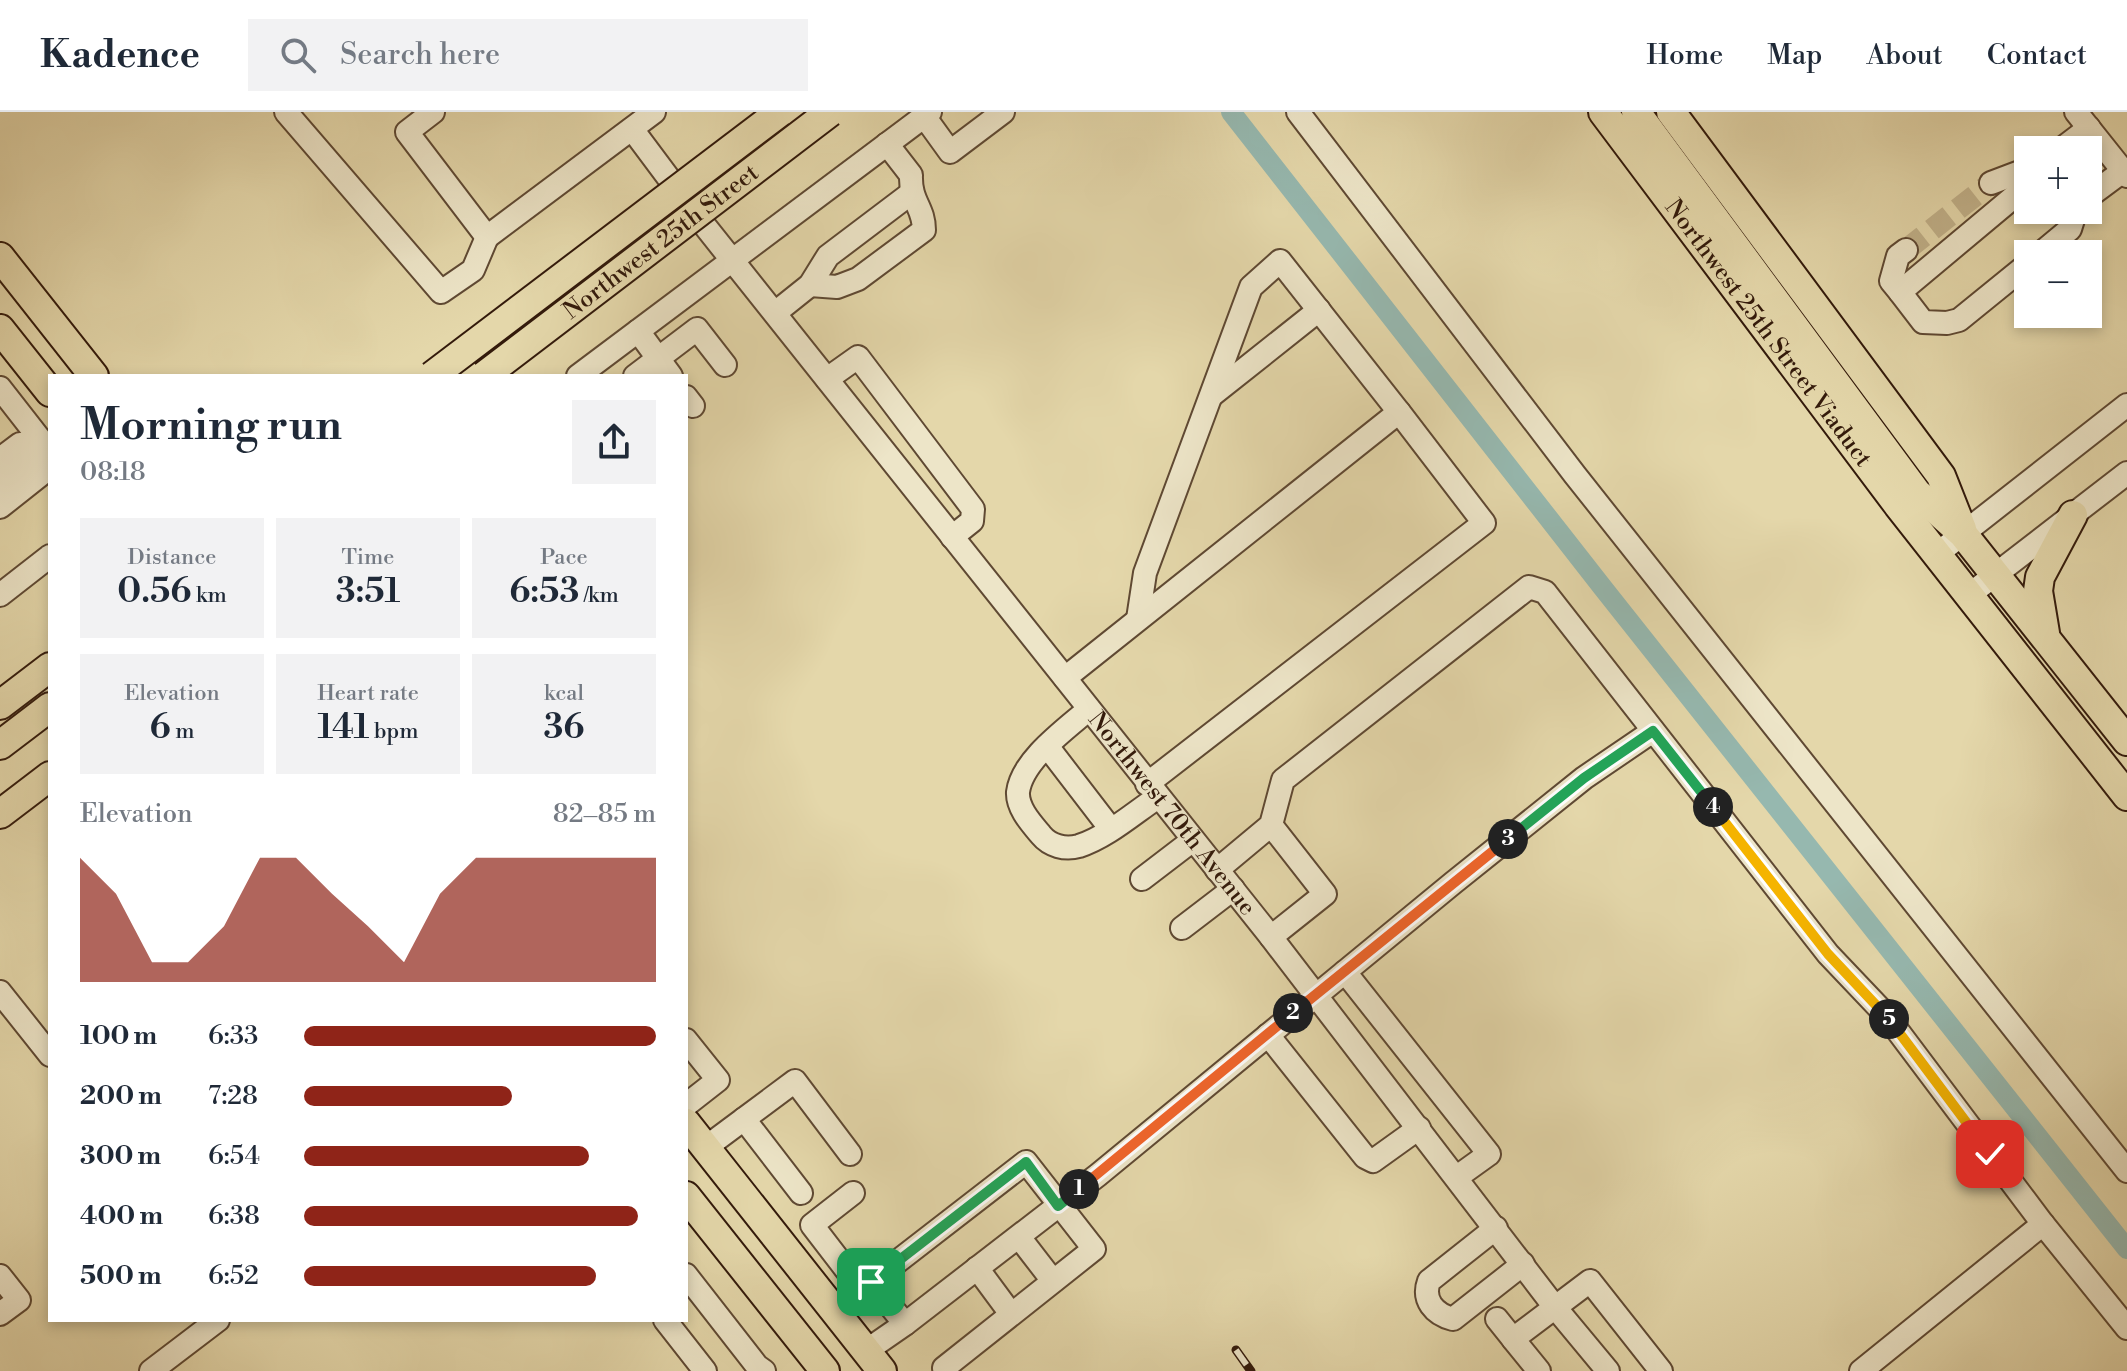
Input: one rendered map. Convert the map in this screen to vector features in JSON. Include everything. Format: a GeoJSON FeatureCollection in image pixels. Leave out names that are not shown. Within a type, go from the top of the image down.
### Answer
{"type":"FeatureCollection","features":[{"type":"Feature","properties":{"kind":"main road"},"geometry":{"type":"LineString","coordinates":[[435,374],[780,112]]}},
{"type":"Feature","properties":{"kind":"main road"},"geometry":{"type":"LineString","coordinates":[[484,374],[830,112]]}},
{"type":"Feature","properties":{"kind":"main road","name":"Northwest 25th Street Viaduct"},"geometry":{"type":"LineString","coordinates":[[1603,112],[1834,422],[1937,554]]}},
{"type":"Feature","properties":{"kind":"main road","name":"Northwest 25th Street Viaduct"},"geometry":{"type":"LineString","coordinates":[[1636,112],[1917,493],[1963,534]]}},
{"type":"Feature","properties":{"kind":"main road"},"geometry":{"type":"LineString","coordinates":[[1671,112],[1941,476],[1963,534],[2127,741]]}},
{"type":"Feature","properties":{"kind":"main road"},"geometry":{"type":"LineString","coordinates":[[0,257],[92,374]]}},
{"type":"Feature","properties":{"kind":"main road"},"geometry":{"type":"LineString","coordinates":[[0,329],[48,389]]}},
{"type":"Feature","properties":{"kind":"main road"},"geometry":{"type":"LineString","coordinates":[[2046,638],[2038,591],[2040,577],[2073,515]]}},
{"type":"Feature","properties":{"kind":"main road"},"geometry":{"type":"LineString","coordinates":[[1937,554],[2127,796]]}},
{"type":"Feature","properties":{"kind":"main road"},"geometry":{"type":"LineString","coordinates":[[0,705],[48,669]]}},
{"type":"Feature","properties":{"kind":"main road"},"geometry":{"type":"LineString","coordinates":[[0,733],[48,697]]}},
{"type":"Feature","properties":{"kind":"main road"},"geometry":{"type":"LineString","coordinates":[[0,745],[48,709]]}},
{"type":"Feature","properties":{"kind":"main road"},"geometry":{"type":"LineString","coordinates":[[0,814],[48,778]]}},
{"type":"Feature","properties":{"kind":"main road"},"geometry":{"type":"LineString","coordinates":[[688,1126],[874,1361],[823,1369],[688,1199]]}},
{"type":"Feature","properties":{"kind":"street"},"geometry":{"type":"LineString","coordinates":[[286,112],[441,292],[473,270],[487,237],[654,112]]}},
{"type":"Feature","properties":{"kind":"street"},"geometry":{"type":"LineString","coordinates":[[433,112],[407,132],[487,237]]}},
{"type":"Feature","properties":{"kind":"street","name":"Northwest 25th Street"},"geometry":{"type":"LineString","coordinates":[[484,374],[697,216],[848,112]]}},
{"type":"Feature","properties":{"kind":"street"},"geometry":{"type":"LineString","coordinates":[[581,374],[927,114],[950,152],[1003,112]]}},
{"type":"Feature","properties":{"kind":"street"},"geometry":{"type":"LineString","coordinates":[[1298,112],[1585,487],[2127,1171]]}},
{"type":"Feature","properties":{"kind":"street"},"geometry":{"type":"LineString","coordinates":[[2082,120],[2125,174],[2102,188]]}},
{"type":"Feature","properties":{"kind":"street","name":"Northwest 70th Avenue"},"geometry":{"type":"LineString","coordinates":[[632,129],[697,216],[1271,937],[1554,1306],[1608,1371]]}},
{"type":"Feature","properties":{"kind":"street"},"geometry":{"type":"LineString","coordinates":[[810,285],[837,287],[858,279],[924,230],[924,219],[910,194],[911,175],[887,144]]}},
{"type":"Feature","properties":{"kind":"street"},"geometry":{"type":"LineString","coordinates":[[1991,183],[2014,174]]}},
{"type":"Feature","properties":{"kind":"street"},"geometry":{"type":"LineString","coordinates":[[775,313],[810,285],[828,256],[910,194]]}},
{"type":"Feature","properties":{"kind":"street"},"geometry":{"type":"LineString","coordinates":[[1900,292],[2014,197]]}},
{"type":"Feature","properties":{"kind":"street"},"geometry":{"type":"LineString","coordinates":[[2057,240],[2070,229],[2071,224]]}},
{"type":"Feature","properties":{"kind":"street"},"geometry":{"type":"LineString","coordinates":[[1906,250],[1898,256],[1891,281],[1923,322],[1959,320],[2014,275]]}},
{"type":"Feature","properties":{"kind":"street"},"geometry":{"type":"LineString","coordinates":[[1089,709],[1047,746],[1024,775],[1018,794],[1026,816],[1045,839],[1062,848],[1078,846],[1110,828],[1484,523],[1280,261],[1251,287],[1145,573],[1138,619]]}},
{"type":"Feature","properties":{"kind":"street"},"geometry":{"type":"LineString","coordinates":[[1211,396],[1319,310]]}},
{"type":"Feature","properties":{"kind":"street"},"geometry":{"type":"LineString","coordinates":[[641,374],[664,367],[697,329],[725,365]]}},
{"type":"Feature","properties":{"kind":"street"},"geometry":{"type":"LineString","coordinates":[[638,331],[664,367]]}},
{"type":"Feature","properties":{"kind":"street"},"geometry":{"type":"LineString","coordinates":[[827,379],[858,357],[973,509],[972,521],[952,537]]}},
{"type":"Feature","properties":{"kind":"street"},"geometry":{"type":"LineString","coordinates":[[0,388],[47,448],[48,469],[0,507]]}},
{"type":"Feature","properties":{"kind":"street"},"geometry":{"type":"LineString","coordinates":[[1937,554],[2127,405]]}},
{"type":"Feature","properties":{"kind":"street"},"geometry":{"type":"LineString","coordinates":[[1065,678],[1399,412]]}},
{"type":"Feature","properties":{"kind":"street"},"geometry":{"type":"LineString","coordinates":[[0,459],[20,444],[47,448]]}},
{"type":"Feature","properties":{"kind":"street"},"geometry":{"type":"LineString","coordinates":[[0,471],[25,451],[47,448]]}},
{"type":"Feature","properties":{"kind":"street"},"geometry":{"type":"LineString","coordinates":[[0,483],[47,448]]}},
{"type":"Feature","properties":{"kind":"street"},"geometry":{"type":"LineString","coordinates":[[0,496],[38,466],[47,448]]}},
{"type":"Feature","properties":{"kind":"street"},"geometry":{"type":"LineString","coordinates":[[1969,595],[2127,473]]}},
{"type":"Feature","properties":{"kind":"street"},"geometry":{"type":"LineString","coordinates":[[0,595],[48,558]]}},
{"type":"Feature","properties":{"kind":"street"},"geometry":{"type":"LineString","coordinates":[[1217,870],[1271,825],[1283,780],[1529,587],[1545,592],[1828,954],[1885,1014],[2043,1224],[2127,1328]]}},
{"type":"Feature","properties":{"kind":"street"},"geometry":{"type":"LineString","coordinates":[[874,1361],[905,1324],[1058,1206],[1584,778],[1653,731]]}},
{"type":"Feature","properties":{"kind":"street"},"geometry":{"type":"LineString","coordinates":[[1047,746],[1110,828]]}},
{"type":"Feature","properties":{"kind":"street"},"geometry":{"type":"LineString","coordinates":[[1271,825],[1325,894],[1271,937]]}},
{"type":"Feature","properties":{"kind":"street"},"geometry":{"type":"LineString","coordinates":[[1142,879],[1193,840]]}},
{"type":"Feature","properties":{"kind":"street"},"geometry":{"type":"LineString","coordinates":[[1182,928],[1233,889]]}},
{"type":"Feature","properties":{"kind":"street"},"geometry":{"type":"LineString","coordinates":[[1345,972],[1489,1154],[1457,1177]]}},
{"type":"Feature","properties":{"kind":"street"},"geometry":{"type":"LineString","coordinates":[[0,992],[48,1052]]}},
{"type":"Feature","properties":{"kind":"street"},"geometry":{"type":"LineString","coordinates":[[1268,1035],[1365,1157],[1373,1161],[1419,1128]]}},
{"type":"Feature","properties":{"kind":"street"},"geometry":{"type":"LineString","coordinates":[[688,1042],[718,1080],[688,1103]]}},
{"type":"Feature","properties":{"kind":"street"},"geometry":{"type":"LineString","coordinates":[[705,1148],[795,1081],[850,1154]]}},
{"type":"Feature","properties":{"kind":"street"},"geometry":{"type":"LineString","coordinates":[[744,1119],[801,1193]]}},
{"type":"Feature","properties":{"kind":"street"},"geometry":{"type":"LineString","coordinates":[[812,1225],[855,1281],[871,1282],[1026,1162],[1094,1249],[944,1368]]}},
{"type":"Feature","properties":{"kind":"street"},"geometry":{"type":"LineString","coordinates":[[784,1247],[853,1193]]}},
{"type":"Feature","properties":{"kind":"street"},"geometry":{"type":"LineString","coordinates":[[1861,1371],[2043,1224]]}},
{"type":"Feature","properties":{"kind":"street"},"geometry":{"type":"LineString","coordinates":[[1496,1228],[1429,1281],[1427,1299],[1435,1311],[1453,1319],[1523,1264]]}},
{"type":"Feature","properties":{"kind":"street"},"geometry":{"type":"LineString","coordinates":[[1019,1237],[1053,1281]]}},
{"type":"Feature","properties":{"kind":"street"},"geometry":{"type":"LineString","coordinates":[[977,1268],[1011,1314]]}},
{"type":"Feature","properties":{"kind":"street"},"geometry":{"type":"LineString","coordinates":[[0,1276],[19,1300],[0,1314]]}},
{"type":"Feature","properties":{"kind":"street"},"geometry":{"type":"LineString","coordinates":[[688,1278],[759,1370]]}},
{"type":"Feature","properties":{"kind":"street"},"geometry":{"type":"LineString","coordinates":[[1513,1339],[1590,1281],[1661,1371]]}},
{"type":"Feature","properties":{"kind":"street"},"geometry":{"type":"LineString","coordinates":[[871,1282],[905,1324]]}},
{"type":"Feature","properties":{"kind":"street"},"geometry":{"type":"LineString","coordinates":[[1497,1319],[1539,1371]]}},
{"type":"Feature","properties":{"kind":"street"},"geometry":{"type":"LineString","coordinates":[[151,1371],[215,1322]]}},
{"type":"Feature","properties":{"kind":"street"},"geometry":{"type":"LineString","coordinates":[[667,1322],[705,1371]]}},
{"type":"Feature","properties":{"kind":"waterway"},"geometry":{"type":"LineString","coordinates":[[1231,112],[1603,588],[2127,1249]]}},
{"type":"Feature","properties":{"kind":"tunnel"},"geometry":{"type":"LineString","coordinates":[[1906,250],[1991,183]]}},
{"type":"Feature","properties":{"kind":"railway"},"geometry":{"type":"LineString","coordinates":[[1236,1350],[1251,1371]]}},
{"type":"Feature","properties":{"kind":"route"},"geometry":{"type":"LineString","coordinates":[[871,1282],[1026,1162],[1058,1206],[1584,778],[1653,731],[1828,954],[1885,1014],[1990,1154]]}}]}
